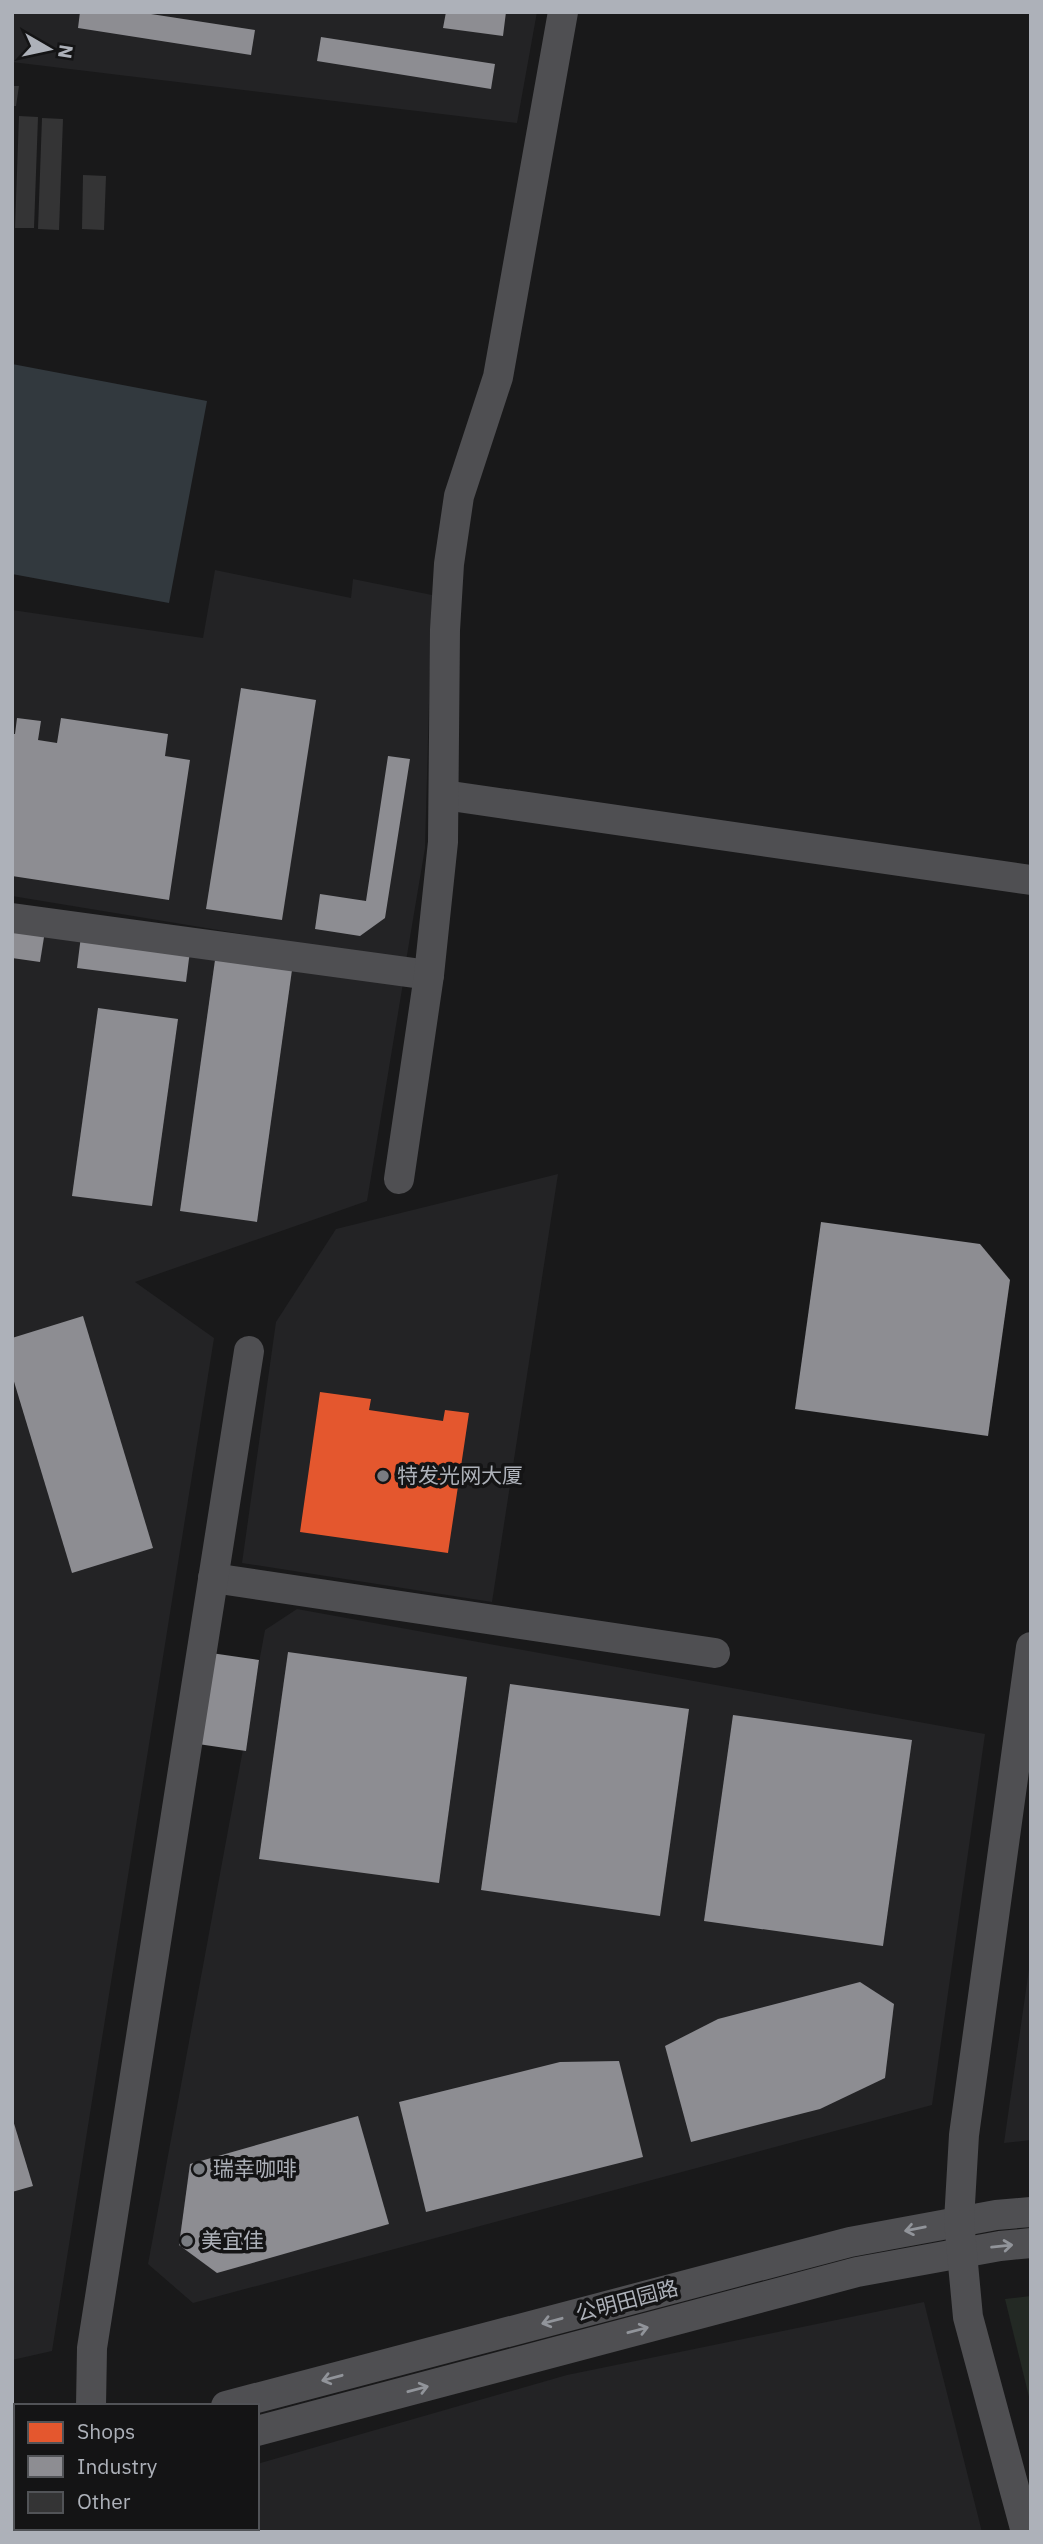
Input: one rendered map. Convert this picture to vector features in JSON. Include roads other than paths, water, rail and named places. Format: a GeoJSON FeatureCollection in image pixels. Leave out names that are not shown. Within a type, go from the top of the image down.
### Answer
{"type":"FeatureCollection","features":[{"type":"Feature","properties":{"kind":"street"},"geometry":{"type":"LineString","coordinates":[[400,1180],[429,975],[443,842],[449,564],[459,496],[500,363],[563,12]]}},
{"type":"Feature","properties":{"kind":"street"},"geometry":{"type":"LineString","coordinates":[[444,795],[1031,880]]}},
{"type":"Feature","properties":{"kind":"street"},"geometry":{"type":"LineString","coordinates":[[12,918],[429,975]]}},
{"type":"Feature","properties":{"kind":"street"},"geometry":{"type":"LineString","coordinates":[[91,2404],[92,2348],[249,1351]]}},
{"type":"Feature","properties":{"kind":"street"},"geometry":{"type":"LineString","coordinates":[[213,1578],[715,1653]]}},
{"type":"Feature","properties":{"kind":"street"},"geometry":{"type":"LineString","coordinates":[[1026,2532],[968,2318],[959,2221],[964,2134],[1031,1647]]}},
{"type":"Feature","properties":{"kind":"street","name":"公明田园路"},"geometry":{"type":"LineString","coordinates":[[234,2404],[850,2242],[959,2221],[1031,2212]]}},
{"type":"Feature","properties":{"kind":"street","name":"公明田园路"},"geometry":{"type":"LineString","coordinates":[[259,2430],[844,2275],[962,2252],[1031,2244]]}},
{"type":"Feature","properties":{"kind":"place","name":"特发光网大厦"},"geometry":{"type":"Point","coordinates":[383,1476]}},
{"type":"Feature","properties":{"kind":"place","name":"瑞幸咖啡"},"geometry":{"type":"Point","coordinates":[199,2169]}},
{"type":"Feature","properties":{"kind":"place","name":"美宜佳"},"geometry":{"type":"Point","coordinates":[187,2241]}}]}
